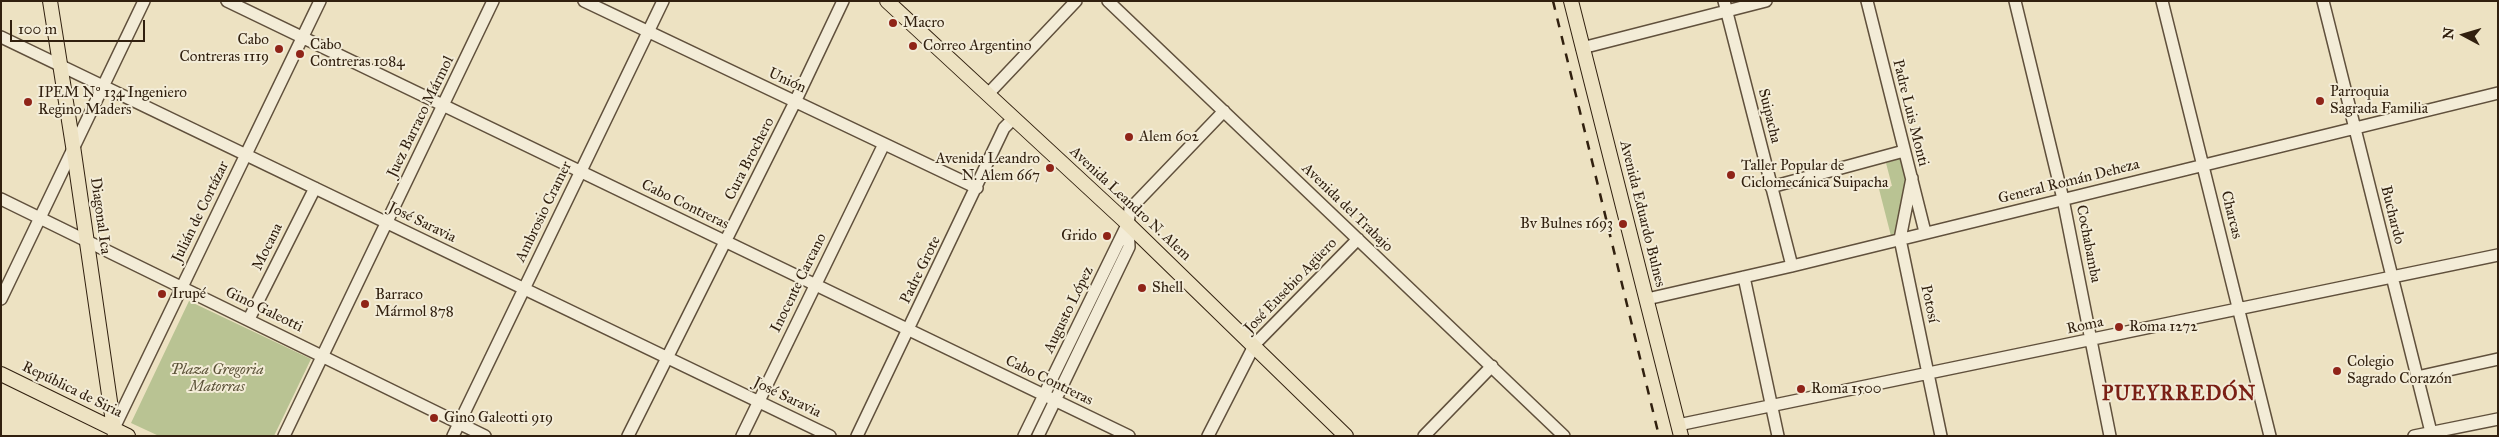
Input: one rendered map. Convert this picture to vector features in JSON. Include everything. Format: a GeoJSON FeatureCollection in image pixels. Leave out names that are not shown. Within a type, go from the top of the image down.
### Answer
{"type":"FeatureCollection","features":[{"type":"Feature","properties":{"kind":"main road","name":"Diagonal Ica"},"geometry":{"type":"LineString","coordinates":[[50,1],[74,146],[113,433]]}},
{"type":"Feature","properties":{"kind":"main road","name":"Avenida Leandro N. Alem"},"geometry":{"type":"LineString","coordinates":[[887,1],[1255,344],[1346,436]]}},
{"type":"Feature","properties":{"kind":"main road","name":"Avenida Eduardo Bulnes"},"geometry":{"type":"LineString","coordinates":[[1571,1],[1679,431]]}},
{"type":"Feature","properties":{"kind":"main road","name":"República de Siria"},"geometry":{"type":"LineString","coordinates":[[1,374],[113,433],[128,436]]}},
{"type":"Feature","properties":{"kind":"street"},"geometry":{"type":"LineString","coordinates":[[1,299],[144,1]]}},
{"type":"Feature","properties":{"kind":"street","name":"Cabo Contreras"},"geometry":{"type":"LineString","coordinates":[[227,1],[1129,436]]}},
{"type":"Feature","properties":{"kind":"street","name":"Julián de Cortázar"},"geometry":{"type":"LineString","coordinates":[[113,433],[320,1]]}},
{"type":"Feature","properties":{"kind":"street","name":"Juez Barraco Mármol"},"geometry":{"type":"LineString","coordinates":[[284,436],[493,1]]}},
{"type":"Feature","properties":{"kind":"street","name":"Unión"},"geometry":{"type":"LineString","coordinates":[[584,1],[977,188]]}},
{"type":"Feature","properties":{"kind":"street","name":"Ambrosio Cramer"},"geometry":{"type":"LineString","coordinates":[[453,436],[663,1]]}},
{"type":"Feature","properties":{"kind":"street","name":"Cura Brochero"},"geometry":{"type":"LineString","coordinates":[[628,436],[795,102],[843,1]]}},
{"type":"Feature","properties":{"kind":"street"},"geometry":{"type":"LineString","coordinates":[[988,94],[1076,1]]}},
{"type":"Feature","properties":{"kind":"street","name":"Avenida del Trabajo"},"geometry":{"type":"LineString","coordinates":[[1108,1],[1564,436]]}},
{"type":"Feature","properties":{"kind":"street"},"geometry":{"type":"LineString","coordinates":[[1582,48],[1725,6],[1766,1]]}},
{"type":"Feature","properties":{"kind":"street","name":"Padre Luis Monti"},"geometry":{"type":"LineString","coordinates":[[1867,1],[1925,232]]}},
{"type":"Feature","properties":{"kind":"street","name":"Cochabamba"},"geometry":{"type":"LineString","coordinates":[[2015,1],[2063,199],[2110,436]]}},
{"type":"Feature","properties":{"kind":"street","name":"Charcas"},"geometry":{"type":"LineString","coordinates":[[2162,1],[2270,436]]}},
{"type":"Feature","properties":{"kind":"street","name":"Buchardo"},"geometry":{"type":"LineString","coordinates":[[2323,1],[2431,434]]}},
{"type":"Feature","properties":{"kind":"street","name":"Suipacha"},"geometry":{"type":"LineString","coordinates":[[1725,6],[1792,266]]}},
{"type":"Feature","properties":{"kind":"street","name":"José Saravia"},"geometry":{"type":"LineString","coordinates":[[1,37],[830,436]]}},
{"type":"Feature","properties":{"kind":"street","name":"General Román Deheza"},"geometry":{"type":"LineString","coordinates":[[1647,299],[1792,266],[2498,93]]}},
{"type":"Feature","properties":{"kind":"street","name":"Augusto López"},"geometry":{"type":"LineString","coordinates":[[1024,436],[1049,398],[1129,247],[1128,224],[1130,209],[1224,111]]}},
{"type":"Feature","properties":{"kind":"street","name":"Padre Grote"},"geometry":{"type":"LineString","coordinates":[[857,436],[910,330],[1004,128],[1014,118]]}},
{"type":"Feature","properties":{"kind":"street","name":"Inocente Carcano"},"geometry":{"type":"LineString","coordinates":[[742,436],[884,144]]}},
{"type":"Feature","properties":{"kind":"street"},"geometry":{"type":"LineString","coordinates":[[1772,187],[1904,151]]}},
{"type":"Feature","properties":{"kind":"street","name":"Potosí"},"geometry":{"type":"LineString","coordinates":[[1912,178],[1900,239],[1941,436]]}},
{"type":"Feature","properties":{"kind":"street","name":"Mocana"},"geometry":{"type":"LineString","coordinates":[[249,320],[314,188]]}},
{"type":"Feature","properties":{"kind":"street","name":"Gino Galeotti"},"geometry":{"type":"LineString","coordinates":[[1,199],[485,436]]}},
{"type":"Feature","properties":{"kind":"street","name":"José Eusebio Agüero"},"geometry":{"type":"LineString","coordinates":[[1208,436],[1255,344],[1358,239]]}},
{"type":"Feature","properties":{"kind":"street","name":"Roma"},"geometry":{"type":"LineString","coordinates":[[1679,431],[1771,406],[2498,255]]}},
{"type":"Feature","properties":{"kind":"street"},"geometry":{"type":"LineString","coordinates":[[1744,277],[1778,436]]}},
{"type":"Feature","properties":{"kind":"street"},"geometry":{"type":"LineString","coordinates":[[2417,377],[2498,359]]}},
{"type":"Feature","properties":{"kind":"street"},"geometry":{"type":"LineString","coordinates":[[1424,436],[1492,366]]}},
{"type":"Feature","properties":{"kind":"street","name":"Augusto López"},"geometry":{"type":"LineString","coordinates":[[1038,436],[1049,398]]}},
{"type":"Feature","properties":{"kind":"street"},"geometry":{"type":"LineString","coordinates":[[2414,436],[2498,419]]}},
{"type":"Feature","properties":{"kind":"green space"},"geometry":{"type":"Polygon","coordinates":[[[1902,158],[1909,178],[1899,234],[1891,236],[1879,189],[1892,186],[1886,163],[1902,158]]]}},
{"type":"Feature","properties":{"kind":"green space","name":"Plaza Gregoria Matorras"},"geometry":{"type":"Polygon","coordinates":[[[189,301],[311,359],[274,436],[159,436],[131,423],[189,301]]]}},
{"type":"Feature","properties":{"kind":"railway"},"geometry":{"type":"LineString","coordinates":[[1553,1],[1659,436]]}},
{"type":"Feature","properties":{"kind":"place","name":"Macro"},"geometry":{"type":"Point","coordinates":[893,23]}},
{"type":"Feature","properties":{"kind":"place","name":"Correo Argentino"},"geometry":{"type":"Point","coordinates":[913,46]}},
{"type":"Feature","properties":{"kind":"place","name":"Cabo Contreras 1119"},"geometry":{"type":"Point","coordinates":[279,49]}},
{"type":"Feature","properties":{"kind":"place","name":"Cabo Contreras 1084"},"geometry":{"type":"Point","coordinates":[300,54]}},
{"type":"Feature","properties":{"kind":"place","name":"Parroquia Sagrada Familia"},"geometry":{"type":"Point","coordinates":[2320,101]}},
{"type":"Feature","properties":{"kind":"place","name":"IPEM Nº 134 Ingeniero Regino Maders"},"geometry":{"type":"Point","coordinates":[28,102]}},
{"type":"Feature","properties":{"kind":"place","name":"Alem 602"},"geometry":{"type":"Point","coordinates":[1129,137]}},
{"type":"Feature","properties":{"kind":"place","name":"Avenida Leandro N. Alem 667"},"geometry":{"type":"Point","coordinates":[1050,168]}},
{"type":"Feature","properties":{"kind":"place","name":"Taller Popular de Ciclomecánica Suipacha"},"geometry":{"type":"Point","coordinates":[1731,175]}},
{"type":"Feature","properties":{"kind":"place","name":"Bv Bulnes 1693"},"geometry":{"type":"Point","coordinates":[1623,224]}},
{"type":"Feature","properties":{"kind":"place","name":"Grido"},"geometry":{"type":"Point","coordinates":[1107,236]}},
{"type":"Feature","properties":{"kind":"place","name":"Shell"},"geometry":{"type":"Point","coordinates":[1142,288]}},
{"type":"Feature","properties":{"kind":"place","name":"Irupé"},"geometry":{"type":"Point","coordinates":[162,294]}},
{"type":"Feature","properties":{"kind":"place","name":"Barraco Mármol 878"},"geometry":{"type":"Point","coordinates":[365,304]}},
{"type":"Feature","properties":{"kind":"place","name":"Roma 1272"},"geometry":{"type":"Point","coordinates":[2119,327]}},
{"type":"Feature","properties":{"kind":"place","name":"Colegio Sagrado Corazón"},"geometry":{"type":"Point","coordinates":[2337,371]}},
{"type":"Feature","properties":{"kind":"place","name":"Roma 1500"},"geometry":{"type":"Point","coordinates":[1801,389]}},
{"type":"Feature","properties":{"kind":"place","name":"Gino Galeotti 919"},"geometry":{"type":"Point","coordinates":[434,418]}},
{"type":"Feature","properties":{"kind":"district","name":"PUEYRREDÓN"},"geometry":{"type":"Point","coordinates":[2179,395]}}]}
